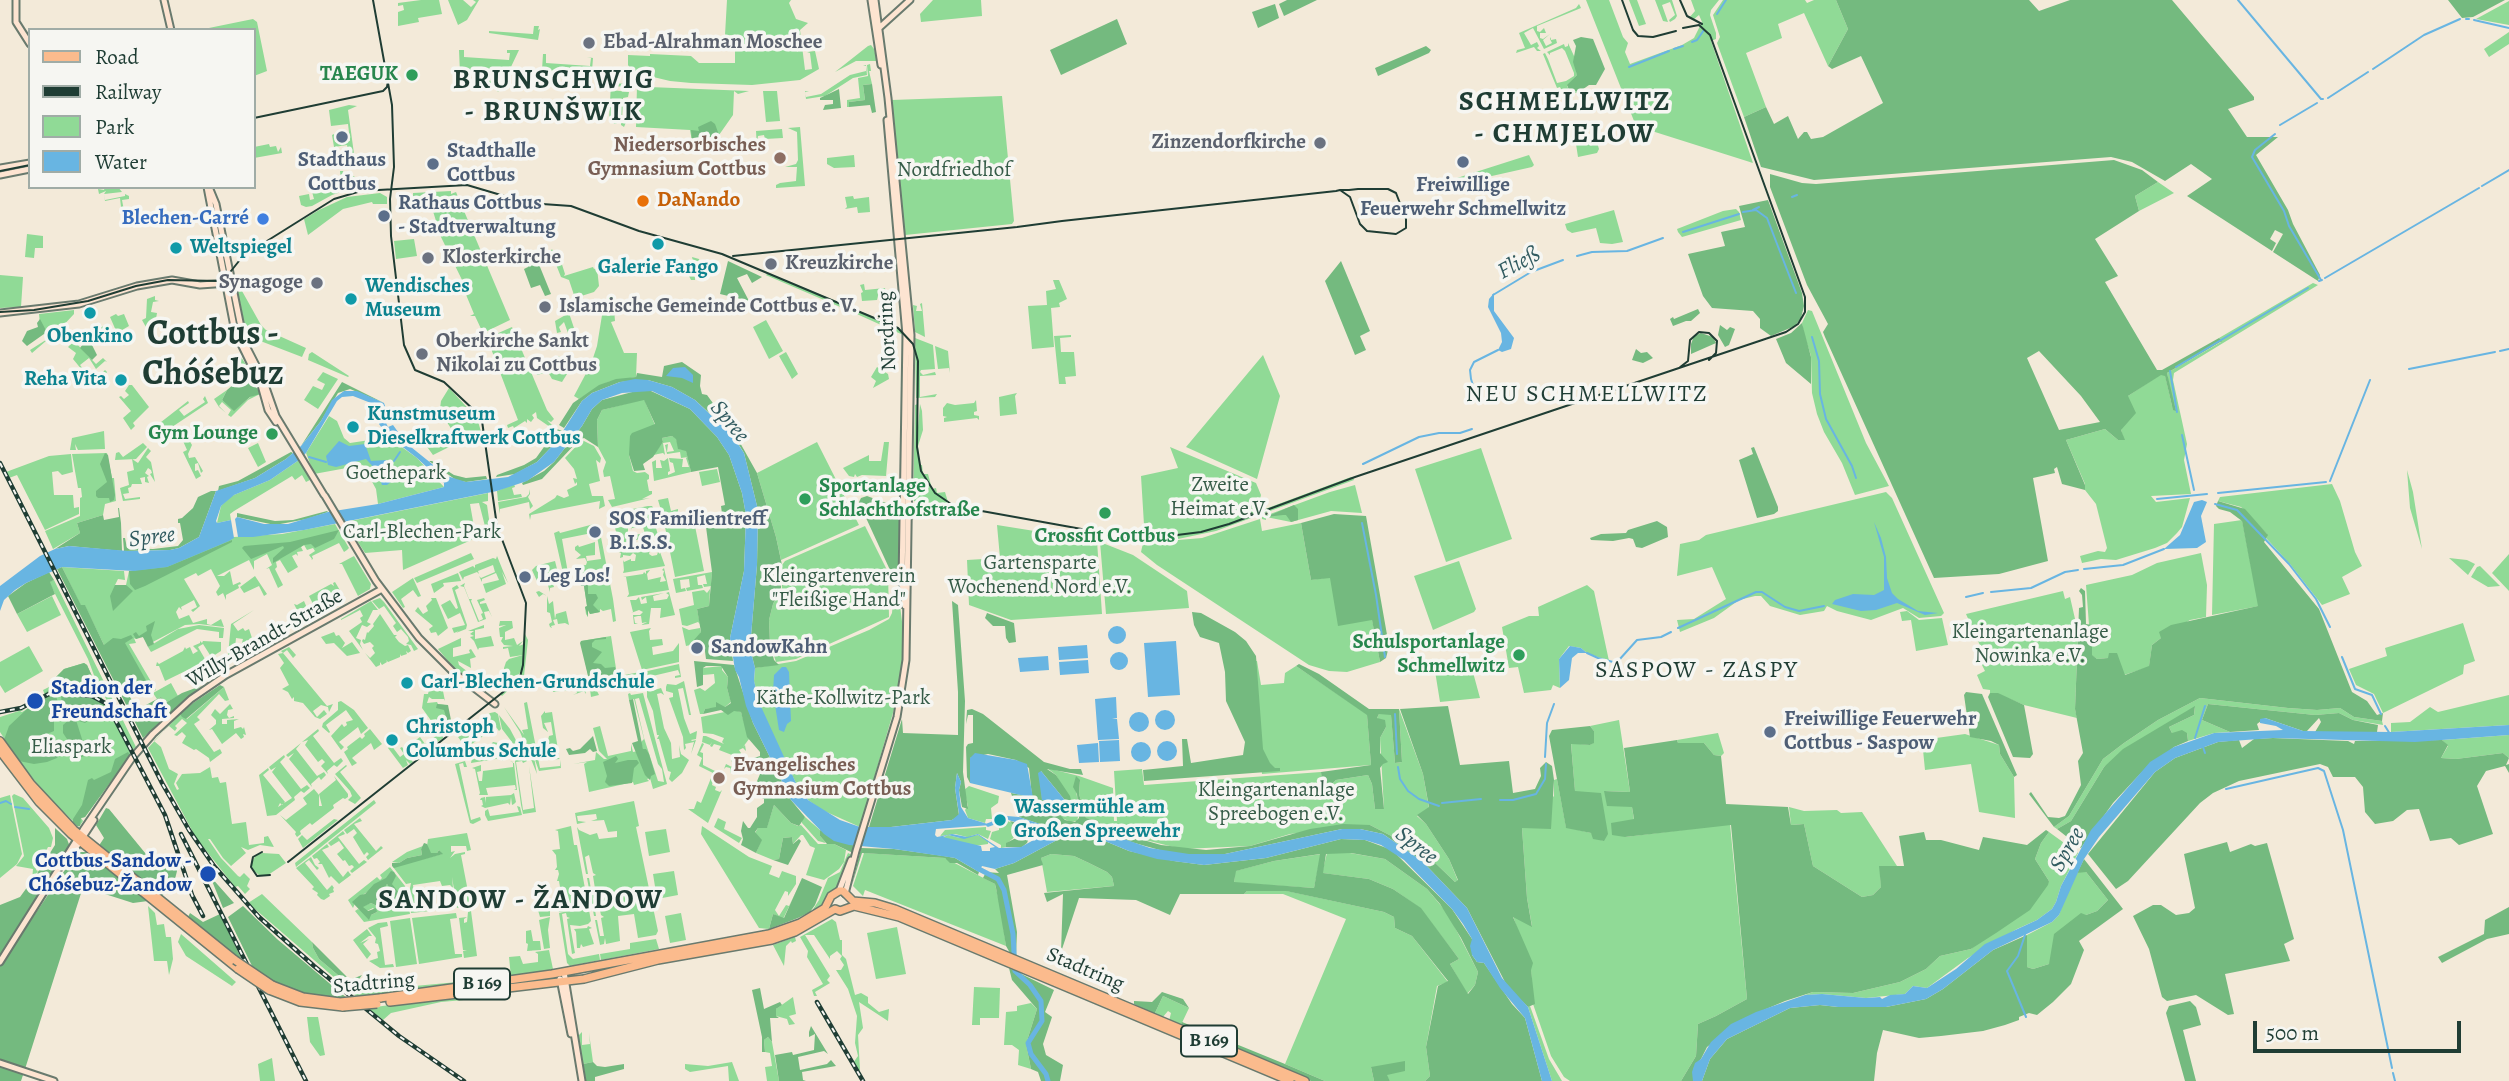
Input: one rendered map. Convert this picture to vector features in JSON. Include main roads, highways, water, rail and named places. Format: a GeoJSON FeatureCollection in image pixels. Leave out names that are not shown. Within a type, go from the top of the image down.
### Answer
{"type":"FeatureCollection","features":[{"type":"Feature","properties":{"kind":"main road"},"geometry":{"type":"LineString","coordinates":[[16,0],[16,22],[28,41]]}},
{"type":"Feature","properties":{"kind":"main road"},"geometry":{"type":"LineString","coordinates":[[164,0],[171,28]]}},
{"type":"Feature","properties":{"kind":"main road"},"geometry":{"type":"LineString","coordinates":[[877,30],[910,0]]}},
{"type":"Feature","properties":{"kind":"main road"},"geometry":{"type":"LineString","coordinates":[[874,2],[883,17],[892,16]]}},
{"type":"Feature","properties":{"kind":"main road","name":"Nordring"},"geometry":{"type":"LineString","coordinates":[[844,895],[899,709],[906,660],[910,401],[908,331],[874,2]]}},
{"type":"Feature","properties":{"kind":"main road"},"geometry":{"type":"LineString","coordinates":[[0,168],[28,163]]}},
{"type":"Feature","properties":{"kind":"main road"},"geometry":{"type":"LineString","coordinates":[[0,175],[28,169]]}},
{"type":"Feature","properties":{"kind":"main road"},"geometry":{"type":"LineString","coordinates":[[208,189],[245,350],[263,379],[276,416],[382,590],[428,649],[495,704]]}},
{"type":"Feature","properties":{"kind":"main road"},"geometry":{"type":"LineString","coordinates":[[0,313],[79,304],[137,286],[172,280],[200,285],[229,283]]}},
{"type":"Feature","properties":{"kind":"main road","name":"Nordring"},"geometry":{"type":"LineString","coordinates":[[907,617],[902,589],[908,331]]}},
{"type":"Feature","properties":{"kind":"main road","name":"Willy-Brandt-Straße"},"geometry":{"type":"LineString","coordinates":[[0,962],[132,758],[153,734],[191,699],[233,671],[382,590]]}},
{"type":"Feature","properties":{"kind":"main road","name":"Stadtring"},"geometry":{"type":"LineString","coordinates":[[0,741],[42,798],[80,839]]}},
{"type":"Feature","properties":{"kind":"main road","name":"Stadtring"},"geometry":{"type":"LineString","coordinates":[[0,751],[39,802],[80,839],[270,987]]}},
{"type":"Feature","properties":{"kind":"main road"},"geometry":{"type":"LineString","coordinates":[[844,895],[846,908]]}},
{"type":"Feature","properties":{"kind":"main road","name":"Stadtring"},"geometry":{"type":"LineString","coordinates":[[381,1001],[769,934],[806,920],[825,908],[831,896],[844,895],[895,909],[1290,1081]]}},
{"type":"Feature","properties":{"kind":"main road"},"geometry":{"type":"LineString","coordinates":[[830,902],[835,909]]}},
{"type":"Feature","properties":{"kind":"main road","name":"Stadtring"},"geometry":{"type":"LineString","coordinates":[[188,925],[238,968],[270,987],[300,1002],[342,1005],[563,983],[658,960],[772,940],[795,932],[835,909],[840,911],[854,906],[881,911],[1008,960]]}},
{"type":"Feature","properties":{"kind":"main road","name":"Stadtring"},"geometry":{"type":"LineString","coordinates":[[1019,965],[1305,1081]]}},
{"type":"Feature","properties":{"kind":"main road"},"geometry":{"type":"LineString","coordinates":[[561,972],[582,1081]]}},
{"type":"Feature","properties":{"kind":"main road"},"geometry":{"type":"LineString","coordinates":[[563,983],[567,1020],[576,1047]]}},
{"type":"Feature","properties":{"kind":"main road"},"geometry":{"type":"LineString","coordinates":[[0,1063],[54,1081]]}},
{"type":"Feature","properties":{"kind":"water"},"geometry":{"type":"Polygon","coordinates":[[[1494,293],[1494,311],[1514,338],[1511,349],[1502,352],[1498,350],[1502,342],[1501,333],[1488,307],[1489,299],[1494,293]]]}},
{"type":"Feature","properties":{"kind":"water"},"geometry":{"type":"Polygon","coordinates":[[[685,367],[693,375],[693,383],[666,376],[673,368],[685,367]]]}},
{"type":"Feature","properties":{"kind":"water"},"geometry":{"type":"Polygon","coordinates":[[[648,380],[672,387],[695,400],[732,435],[744,453],[758,510],[757,565],[750,648],[755,668],[754,680],[758,700],[796,783],[808,800],[840,820],[860,827],[891,827],[952,820],[959,814],[955,788],[957,773],[961,782],[961,807],[968,818],[991,825],[936,829],[935,835],[937,837],[952,834],[967,837],[978,834],[999,848],[1021,847],[1048,832],[1005,819],[1007,816],[1049,827],[1089,827],[1150,848],[1189,854],[1225,854],[1342,829],[1360,829],[1383,834],[1422,861],[1467,908],[1502,978],[1528,1007],[1552,1081],[1542,1081],[1525,1018],[1500,988],[1484,963],[1477,962],[1472,955],[1472,939],[1463,924],[1404,860],[1381,845],[1365,840],[1341,839],[1266,858],[1204,865],[1157,859],[1100,839],[1071,834],[1062,836],[1014,863],[995,869],[982,866],[979,872],[955,858],[849,845],[834,841],[824,834],[791,800],[753,723],[735,670],[730,638],[744,571],[746,515],[742,493],[729,455],[717,437],[690,409],[652,391],[622,393],[602,400],[592,409],[554,462],[527,481],[497,491],[304,530],[238,537],[237,517],[264,524],[288,524],[328,512],[378,504],[444,487],[444,483],[417,458],[387,435],[379,424],[381,411],[376,405],[353,396],[342,397],[299,460],[270,480],[234,495],[221,506],[216,521],[231,520],[234,538],[167,567],[134,571],[62,567],[15,590],[4,600],[0,611],[0,586],[40,556],[55,549],[69,546],[128,551],[170,550],[199,537],[216,491],[255,478],[286,459],[301,446],[321,421],[332,400],[344,391],[357,391],[384,403],[390,421],[386,423],[388,427],[393,425],[406,443],[447,476],[466,482],[508,477],[537,462],[556,442],[582,401],[592,393],[620,382],[648,380]],[[948,835],[943,837],[981,846],[982,851],[990,851],[990,848],[995,847],[978,835],[964,839],[948,835]]]}},
{"type":"Feature","properties":{"kind":"water"},"geometry":{"type":"Polygon","coordinates":[[[339,441],[349,446],[365,444],[371,461],[386,460],[391,466],[394,477],[392,481],[382,485],[377,471],[366,459],[336,467],[328,465],[326,456],[339,441]]]}},
{"type":"Feature","properties":{"kind":"water"},"geometry":{"type":"Polygon","coordinates":[[[2194,502],[2207,502],[2201,516],[2206,542],[2197,548],[2164,549],[2180,535],[2194,502]]]}},
{"type":"Feature","properties":{"kind":"water"},"geometry":{"type":"Polygon","coordinates":[[[1874,522],[1886,557],[1887,578],[1892,593],[1918,611],[1938,613],[1925,615],[1897,603],[1876,610],[1861,611],[1832,604],[1835,600],[1853,594],[1874,595],[1884,590],[1884,557],[1874,522]]]}},
{"type":"Feature","properties":{"kind":"water"},"geometry":{"type":"Polygon","coordinates":[[[1113,626],[1121,626],[1126,635],[1124,642],[1113,644],[1108,639],[1108,631],[1113,626]]]}},
{"type":"Feature","properties":{"kind":"water"},"geometry":{"type":"Polygon","coordinates":[[[1176,641],[1180,695],[1148,697],[1144,643],[1176,641]]]}},
{"type":"Feature","properties":{"kind":"water"},"geometry":{"type":"Polygon","coordinates":[[[1087,645],[1088,658],[1059,660],[1058,647],[1087,645]]]}},
{"type":"Feature","properties":{"kind":"water"},"geometry":{"type":"Polygon","coordinates":[[[1570,646],[1581,648],[1587,653],[1578,653],[1572,658],[1569,680],[1560,688],[1559,659],[1570,646]]]}},
{"type":"Feature","properties":{"kind":"water"},"geometry":{"type":"Polygon","coordinates":[[[1115,652],[1123,652],[1128,661],[1126,668],[1115,670],[1110,665],[1110,657],[1115,652]]]}},
{"type":"Feature","properties":{"kind":"water"},"geometry":{"type":"Polygon","coordinates":[[[1048,656],[1049,670],[1020,672],[1018,658],[1048,656]]]}},
{"type":"Feature","properties":{"kind":"water"},"geometry":{"type":"Polygon","coordinates":[[[1088,660],[1089,673],[1060,675],[1059,662],[1088,660]]]}},
{"type":"Feature","properties":{"kind":"water"},"geometry":{"type":"Polygon","coordinates":[[[782,667],[786,667],[789,672],[791,721],[784,732],[779,730],[773,692],[774,675],[782,667]]]}},
{"type":"Feature","properties":{"kind":"water"},"geometry":{"type":"Polygon","coordinates":[[[1116,697],[1117,718],[1112,719],[1117,719],[1119,739],[1098,740],[1095,699],[1116,697]]]}},
{"type":"Feature","properties":{"kind":"water"},"geometry":{"type":"Polygon","coordinates":[[[1161,710],[1169,710],[1175,720],[1169,730],[1161,730],[1155,724],[1155,716],[1161,710]]]}},
{"type":"Feature","properties":{"kind":"water"},"geometry":{"type":"Polygon","coordinates":[[[1135,712],[1143,712],[1149,722],[1143,732],[1135,732],[1129,726],[1129,718],[1135,712]]]}},
{"type":"Feature","properties":{"kind":"water"},"geometry":{"type":"Polygon","coordinates":[[[2265,718],[2303,731],[2391,732],[2509,725],[2509,735],[2415,742],[2273,738],[2218,742],[2175,758],[2155,772],[2099,837],[2084,859],[2059,915],[2052,922],[1993,950],[1926,999],[1886,1007],[1820,1005],[1790,1008],[1727,1039],[1710,1059],[1702,1081],[1693,1081],[1695,1063],[1701,1059],[1711,1042],[1731,1024],[1756,1012],[1805,995],[1882,999],[1890,995],[1905,994],[1913,986],[1927,988],[1956,969],[1985,944],[2037,920],[2052,909],[2061,886],[2091,830],[2150,762],[2174,747],[2214,733],[2283,730],[2260,723],[2260,719],[2265,718]]]}},
{"type":"Feature","properties":{"kind":"water"},"geometry":{"type":"Polygon","coordinates":[[[1119,740],[1120,761],[1100,762],[1099,741],[1119,740]]]}},
{"type":"Feature","properties":{"kind":"water"},"geometry":{"type":"Polygon","coordinates":[[[1163,741],[1171,741],[1177,751],[1171,761],[1163,761],[1157,755],[1157,747],[1163,741]]]}},
{"type":"Feature","properties":{"kind":"water"},"geometry":{"type":"Polygon","coordinates":[[[1137,742],[1145,742],[1151,752],[1145,762],[1137,762],[1131,756],[1131,748],[1137,742]]]}},
{"type":"Feature","properties":{"kind":"water"},"geometry":{"type":"Polygon","coordinates":[[[1098,743],[1099,762],[1079,763],[1077,745],[1098,743]]]}},
{"type":"Feature","properties":{"kind":"water"},"geometry":{"type":"Polygon","coordinates":[[[975,753],[1027,764],[1033,798],[970,783],[970,758],[975,753]]]}},
{"type":"Feature","properties":{"kind":"water"},"geometry":{"type":"Polygon","coordinates":[[[1041,771],[1067,805],[1042,800],[1038,773],[1041,771]]]}},
{"type":"Feature","properties":{"kind":"waterway"},"geometry":{"type":"LineString","coordinates":[[1717,14],[1726,0]]}},
{"type":"Feature","properties":{"kind":"waterway"},"geometry":{"type":"LineString","coordinates":[[2238,0],[2323,99]]}},
{"type":"Feature","properties":{"kind":"waterway"},"geometry":{"type":"LineString","coordinates":[[2373,69],[2424,35],[2460,19]]}},
{"type":"Feature","properties":{"kind":"waterway"},"geometry":{"type":"LineString","coordinates":[[2474,20],[2509,28]]}},
{"type":"Feature","properties":{"kind":"waterway"},"geometry":{"type":"LineString","coordinates":[[1692,42],[1697,40],[1704,30]]}},
{"type":"Feature","properties":{"kind":"waterway"},"geometry":{"type":"LineString","coordinates":[[1674,49],[1683,46]]}},
{"type":"Feature","properties":{"kind":"waterway"},"geometry":{"type":"LineString","coordinates":[[1629,67],[1669,51]]}},
{"type":"Feature","properties":{"kind":"waterway"},"geometry":{"type":"LineString","coordinates":[[2328,98],[2368,72]]}},
{"type":"Feature","properties":{"kind":"waterway"},"geometry":{"type":"LineString","coordinates":[[2280,125],[2317,103]]}},
{"type":"Feature","properties":{"kind":"waterway"},"geometry":{"type":"LineString","coordinates":[[2275,134],[2255,150],[2252,157],[2321,280]]}},
{"type":"Feature","properties":{"kind":"waterway"},"geometry":{"type":"LineString","coordinates":[[2482,186],[2509,170]]}},
{"type":"Feature","properties":{"kind":"waterway"},"geometry":{"type":"LineString","coordinates":[[2325,278],[2479,188]]}},
{"type":"Feature","properties":{"kind":"waterway","name":"Fließ"},"geometry":{"type":"LineString","coordinates":[[1792,197],[1797,195]]}},
{"type":"Feature","properties":{"kind":"waterway","name":"Fließ"},"geometry":{"type":"LineString","coordinates":[[1753,210],[1759,207]]}},
{"type":"Feature","properties":{"kind":"waterway","name":"Fließ"},"geometry":{"type":"LineString","coordinates":[[1743,212],[1756,210],[1767,218],[1796,293]]}},
{"type":"Feature","properties":{"kind":"waterway","name":"Fließ"},"geometry":{"type":"LineString","coordinates":[[1683,232],[1739,214]]}},
{"type":"Feature","properties":{"kind":"waterway","name":"Fließ"},"geometry":{"type":"LineString","coordinates":[[1577,256],[1592,252],[1627,251],[1663,238]]}},
{"type":"Feature","properties":{"kind":"waterway","name":"Fließ"},"geometry":{"type":"LineString","coordinates":[[1493,295],[1531,272],[1563,260]]}},
{"type":"Feature","properties":{"kind":"waterway"},"geometry":{"type":"LineString","coordinates":[[2176,367],[2308,288]]}},
{"type":"Feature","properties":{"kind":"waterway","name":"Fließ"},"geometry":{"type":"LineString","coordinates":[[1812,337],[1819,361],[1820,394],[1826,419],[1856,478]]}},
{"type":"Feature","properties":{"kind":"waterway"},"geometry":{"type":"LineString","coordinates":[[2500,351],[2509,349]]}},
{"type":"Feature","properties":{"kind":"waterway","name":"Fließ"},"geometry":{"type":"LineString","coordinates":[[1477,398],[1470,370],[1474,362],[1498,350]]}},
{"type":"Feature","properties":{"kind":"waterway"},"geometry":{"type":"LineString","coordinates":[[2409,369],[2495,352]]}},
{"type":"Feature","properties":{"kind":"waterway"},"geometry":{"type":"LineString","coordinates":[[2170,371],[2177,412]]}},
{"type":"Feature","properties":{"kind":"waterway"},"geometry":{"type":"LineString","coordinates":[[2330,481],[2370,380]]}},
{"type":"Feature","properties":{"kind":"waterway"},"geometry":{"type":"LineString","coordinates":[[1363,464],[1419,437],[1460,433],[1472,429]]}},
{"type":"Feature","properties":{"kind":"waterway"},"geometry":{"type":"LineString","coordinates":[[2182,435],[2194,490]]}},
{"type":"Feature","properties":{"kind":"waterway"},"geometry":{"type":"LineString","coordinates":[[394,461],[400,452]]}},
{"type":"Feature","properties":{"kind":"waterway"},"geometry":{"type":"LineString","coordinates":[[309,457],[326,462]]}},
{"type":"Feature","properties":{"kind":"waterway"},"geometry":{"type":"LineString","coordinates":[[2218,493],[2326,482]]}},
{"type":"Feature","properties":{"kind":"waterway"},"geometry":{"type":"LineString","coordinates":[[2157,499],[2207,494]]}},
{"type":"Feature","properties":{"kind":"waterway"},"geometry":{"type":"LineString","coordinates":[[2215,504],[2237,510],[2289,564],[2316,599],[2330,627]]}},
{"type":"Feature","properties":{"kind":"waterway"},"geometry":{"type":"LineString","coordinates":[[1362,523],[1385,657]]}},
{"type":"Feature","properties":{"kind":"waterway"},"geometry":{"type":"LineString","coordinates":[[2084,569],[2123,565],[2164,549]]}},
{"type":"Feature","properties":{"kind":"waterway"},"geometry":{"type":"LineString","coordinates":[[1991,592],[2031,588],[2065,572],[2078,570]]}},
{"type":"Feature","properties":{"kind":"waterway","name":"Fließ"},"geometry":{"type":"LineString","coordinates":[[1678,628],[1756,592],[1762,592],[1785,607],[1799,611],[1824,606]]}},
{"type":"Feature","properties":{"kind":"waterway"},"geometry":{"type":"LineString","coordinates":[[1966,597],[1983,593]]}},
{"type":"Feature","properties":{"kind":"waterway","name":"Fließ"},"geometry":{"type":"LineString","coordinates":[[1587,653],[1613,662],[1619,660],[1637,640],[1661,637],[1671,632]]}},
{"type":"Feature","properties":{"kind":"waterway"},"geometry":{"type":"LineString","coordinates":[[2342,657],[2355,689],[2372,695],[2381,714]]}},
{"type":"Feature","properties":{"kind":"waterway"},"geometry":{"type":"LineString","coordinates":[[1545,757],[1547,723],[1554,704]]}},
{"type":"Feature","properties":{"kind":"waterway"},"geometry":{"type":"LineString","coordinates":[[2195,738],[2205,706]]}},
{"type":"Feature","properties":{"kind":"waterway"},"geometry":{"type":"LineString","coordinates":[[1395,714],[1397,754]]}},
{"type":"Feature","properties":{"kind":"waterway"},"geometry":{"type":"LineString","coordinates":[[2385,726],[2390,734]]}},
{"type":"Feature","properties":{"kind":"waterway"},"geometry":{"type":"LineString","coordinates":[[2203,747],[2205,753]]}},
{"type":"Feature","properties":{"kind":"waterway"},"geometry":{"type":"LineString","coordinates":[[1500,800],[1513,800],[1536,794],[1545,779],[1546,764]]}},
{"type":"Feature","properties":{"kind":"waterway"},"geometry":{"type":"LineString","coordinates":[[1398,767],[1400,779],[1408,791],[1419,799],[1439,806]]}},
{"type":"Feature","properties":{"kind":"waterway"},"geometry":{"type":"LineString","coordinates":[[2226,789],[2318,768],[2324,771],[2343,830],[2392,1068]]}},
{"type":"Feature","properties":{"kind":"waterway"},"geometry":{"type":"LineString","coordinates":[[1442,803],[1481,799]]}},
{"type":"Feature","properties":{"kind":"waterway"},"geometry":{"type":"LineString","coordinates":[[0,803],[6,801],[11,804]]}},
{"type":"Feature","properties":{"kind":"waterway"},"geometry":{"type":"LineString","coordinates":[[15,807],[29,809]]}},
{"type":"Feature","properties":{"kind":"waterway"},"geometry":{"type":"LineString","coordinates":[[988,825],[1007,818]]}},
{"type":"Feature","properties":{"kind":"waterway"},"geometry":{"type":"LineString","coordinates":[[977,868],[998,879],[1004,890],[1013,934],[1015,971],[1030,985],[1041,1001],[1042,1021],[1028,1043],[1031,1054],[1048,1081]]}},
{"type":"Feature","properties":{"kind":"waterway"},"geometry":{"type":"LineString","coordinates":[[2025,935],[2018,956],[2007,971],[2026,1017]]}},
{"type":"Feature","properties":{"kind":"waterway"},"geometry":{"type":"LineString","coordinates":[[2393,1073],[2395,1081]]}},
{"type":"Feature","properties":{"kind":"tram line"},"geometry":{"type":"LineString","coordinates":[[288,862],[512,685],[520,677],[523,665],[526,603],[497,526],[482,421],[444,382],[415,370],[404,345],[391,236],[390,199],[394,167],[392,105],[373,0]]}},
{"type":"Feature","properties":{"kind":"tram line"},"geometry":{"type":"LineString","coordinates":[[1622,0],[1633,30],[1638,36],[1653,37],[1676,31]]}},
{"type":"Feature","properties":{"kind":"tram line"},"geometry":{"type":"LineString","coordinates":[[1680,0],[1687,16],[1702,24]]}},
{"type":"Feature","properties":{"kind":"tram line"},"geometry":{"type":"LineString","coordinates":[[0,312],[34,310],[88,301],[136,286],[168,280],[219,281],[227,276],[243,256],[334,199],[361,191],[467,185],[528,203],[571,206],[639,231],[722,254],[898,328],[913,344],[918,361],[917,447],[921,471],[935,493],[954,506],[1126,537],[1161,537],[1201,532],[1355,477],[1786,332],[1798,324],[1805,312],[1805,297],[1710,35],[1699,25],[1683,28]]}},
{"type":"Feature","properties":{"kind":"tram line"},"geometry":{"type":"LineString","coordinates":[[256,118],[383,91],[388,81]]}},
{"type":"Feature","properties":{"kind":"tram line"},"geometry":{"type":"LineString","coordinates":[[0,171],[28,165]]}},
{"type":"Feature","properties":{"kind":"tram line"},"geometry":{"type":"LineString","coordinates":[[733,256],[1017,227],[1340,190],[1358,189],[1388,189],[1396,193],[1406,219],[1406,228],[1396,234],[1367,231],[1360,224],[1350,197],[1340,190]]}},
{"type":"Feature","properties":{"kind":"tram line"},"geometry":{"type":"LineString","coordinates":[[1679,368],[1688,361],[1690,340],[1699,332],[1709,333],[1717,341],[1716,353],[1709,360]]}},
{"type":"Feature","properties":{"kind":"tram line"},"geometry":{"type":"LineString","coordinates":[[262,852],[253,857],[251,867],[257,876],[270,875]]}},
{"type":"Feature","properties":{"kind":"railway"},"geometry":{"type":"LineString","coordinates":[[0,463],[162,783],[214,866],[259,917],[314,966],[399,1036],[464,1081]]}},
{"type":"Feature","properties":{"kind":"railway"},"geometry":{"type":"LineString","coordinates":[[0,712],[21,708],[53,692],[92,696],[107,704],[165,815],[192,895],[203,916]]}},
{"type":"Feature","properties":{"kind":"railway"},"geometry":{"type":"LineString","coordinates":[[181,834],[306,1081]]}},
{"type":"Feature","properties":{"kind":"railway"},"geometry":{"type":"LineString","coordinates":[[817,1002],[863,1081]]}},
{"type":"Feature","properties":{"kind":"place","name":"Ebad-Alrahman Moschee"},"geometry":{"type":"Point","coordinates":[589,43]}},
{"type":"Feature","properties":{"kind":"place","name":"TAEGUK"},"geometry":{"type":"Point","coordinates":[412,75]}},
{"type":"Feature","properties":{"kind":"place","name":"Stadthaus Cottbus"},"geometry":{"type":"Point","coordinates":[342,137]}},
{"type":"Feature","properties":{"kind":"place","name":"Zinzendorfkirche"},"geometry":{"type":"Point","coordinates":[1320,143]}},
{"type":"Feature","properties":{"kind":"place","name":"Niedersorbisches Gymnasium Cottbus"},"geometry":{"type":"Point","coordinates":[780,158]}},
{"type":"Feature","properties":{"kind":"place","name":"Freiwillige Feuerwehr Schmellwitz"},"geometry":{"type":"Point","coordinates":[1463,162]}},
{"type":"Feature","properties":{"kind":"place","name":"Stadthalle Cottbus"},"geometry":{"type":"Point","coordinates":[433,164]}},
{"type":"Feature","properties":{"kind":"place","name":"DaNando"},"geometry":{"type":"Point","coordinates":[643,201]}},
{"type":"Feature","properties":{"kind":"place","name":"Rathaus Cottbus - Stadtverwaltung"},"geometry":{"type":"Point","coordinates":[384,216]}},
{"type":"Feature","properties":{"kind":"place","name":"Blechen-Carré"},"geometry":{"type":"Point","coordinates":[263,219]}},
{"type":"Feature","properties":{"kind":"place","name":"Galerie Fango"},"geometry":{"type":"Point","coordinates":[658,244]}},
{"type":"Feature","properties":{"kind":"place","name":"Weltspiegel"},"geometry":{"type":"Point","coordinates":[176,248]}},
{"type":"Feature","properties":{"kind":"place","name":"Klosterkirche"},"geometry":{"type":"Point","coordinates":[428,258]}},
{"type":"Feature","properties":{"kind":"place","name":"Kreuzkirche"},"geometry":{"type":"Point","coordinates":[771,264]}},
{"type":"Feature","properties":{"kind":"place","name":"Synagoge"},"geometry":{"type":"Point","coordinates":[317,283]}},
{"type":"Feature","properties":{"kind":"place","name":"Wendisches Museum"},"geometry":{"type":"Point","coordinates":[351,299]}},
{"type":"Feature","properties":{"kind":"place","name":"Islamische Gemeinde Cottbus e. V."},"geometry":{"type":"Point","coordinates":[545,307]}},
{"type":"Feature","properties":{"kind":"place","name":"Obenkino"},"geometry":{"type":"Point","coordinates":[90,313]}},
{"type":"Feature","properties":{"kind":"place","name":"Oberkirche Sankt Nikolai zu Cottbus"},"geometry":{"type":"Point","coordinates":[422,354]}},
{"type":"Feature","properties":{"kind":"place","name":"Reha Vita"},"geometry":{"type":"Point","coordinates":[121,380]}},
{"type":"Feature","properties":{"kind":"place","name":"Kunstmuseum Dieselkraftwerk Cottbus"},"geometry":{"type":"Point","coordinates":[353,427]}},
{"type":"Feature","properties":{"kind":"place","name":"Gym Lounge"},"geometry":{"type":"Point","coordinates":[272,434]}},
{"type":"Feature","properties":{"kind":"place","name":"Sportanlage Schlachthofstraße"},"geometry":{"type":"Point","coordinates":[805,499]}},
{"type":"Feature","properties":{"kind":"place","name":"Crossfit Cottbus"},"geometry":{"type":"Point","coordinates":[1105,513]}},
{"type":"Feature","properties":{"kind":"place","name":"SOS Familientreff B.I.S.S."},"geometry":{"type":"Point","coordinates":[595,532]}},
{"type":"Feature","properties":{"kind":"place","name":"Leg Los!"},"geometry":{"type":"Point","coordinates":[525,577]}},
{"type":"Feature","properties":{"kind":"place","name":"SandowKahn"},"geometry":{"type":"Point","coordinates":[697,648]}},
{"type":"Feature","properties":{"kind":"place","name":"Schulsportanlage Schmellwitz"},"geometry":{"type":"Point","coordinates":[1519,655]}},
{"type":"Feature","properties":{"kind":"place","name":"Carl-Blechen-Grundschule"},"geometry":{"type":"Point","coordinates":[407,683]}},
{"type":"Feature","properties":{"kind":"place","name":"Stadion der Freundschaft"},"geometry":{"type":"Point","coordinates":[35,701]}},
{"type":"Feature","properties":{"kind":"place","name":"Freiwillige Feuerwehr Cottbus - Saspow"},"geometry":{"type":"Point","coordinates":[1770,732]}},
{"type":"Feature","properties":{"kind":"place","name":"Christoph Columbus Schule"},"geometry":{"type":"Point","coordinates":[392,740]}},
{"type":"Feature","properties":{"kind":"place","name":"Evangelisches Gymnasium Cottbus"},"geometry":{"type":"Point","coordinates":[719,778]}},
{"type":"Feature","properties":{"kind":"place","name":"Wassermühle am Großen Spreewehr"},"geometry":{"type":"Point","coordinates":[1000,820]}},
{"type":"Feature","properties":{"kind":"place","name":"Cottbus-Sandow - Chóśebuz-Žandow"},"geometry":{"type":"Point","coordinates":[208,874]}},
{"type":"Feature","properties":{"kind":"district","name":"BRUNSCHWIG - BRUNŠWIK"},"geometry":{"type":"Point","coordinates":[554,97]}},
{"type":"Feature","properties":{"kind":"district","name":"SCHMELLWITZ - CHMJELOW"},"geometry":{"type":"Point","coordinates":[1565,119]}},
{"type":"Feature","properties":{"kind":"district","name":"Cottbus - Chóśebuz"},"geometry":{"type":"Point","coordinates":[213,355]}},
{"type":"Feature","properties":{"kind":"district","name":"NEU SCHMELLWITZ"},"geometry":{"type":"Point","coordinates":[1587,395]}},
{"type":"Feature","properties":{"kind":"district","name":"SASPOW - ZASPY"},"geometry":{"type":"Point","coordinates":[1697,671]}},
{"type":"Feature","properties":{"kind":"district","name":"SANDOW - ŽANDOW"},"geometry":{"type":"Point","coordinates":[521,901]}},
{"type":"Feature","properties":{"kind":"park label","name":"Nordfriedhof"},"geometry":{"type":"Point","coordinates":[954,171]}},
{"type":"Feature","properties":{"kind":"park label","name":"Goethepark"},"geometry":{"type":"Point","coordinates":[396,474]}},
{"type":"Feature","properties":{"kind":"park label","name":"Zweite Heimat e.V."},"geometry":{"type":"Point","coordinates":[1220,498]}},
{"type":"Feature","properties":{"kind":"park label","name":"Carl-Blechen-Park"},"geometry":{"type":"Point","coordinates":[422,533]}},
{"type":"Feature","properties":{"kind":"park label","name":"Gartensparte Wochenend Nord e.V."},"geometry":{"type":"Point","coordinates":[1040,576]}},
{"type":"Feature","properties":{"kind":"park label","name":"Kleingartenverein \"Fleißige Hand\""},"geometry":{"type":"Point","coordinates":[839,589]}},
{"type":"Feature","properties":{"kind":"park label","name":"Kleingartenanlage Nowinka e.V."},"geometry":{"type":"Point","coordinates":[2030,645]}},
{"type":"Feature","properties":{"kind":"park label","name":"Käthe-Kollwitz-Park"},"geometry":{"type":"Point","coordinates":[843,699]}},
{"type":"Feature","properties":{"kind":"park label","name":"Eliaspark"},"geometry":{"type":"Point","coordinates":[71,748]}},
{"type":"Feature","properties":{"kind":"park label","name":"Kleingartenanlage Spreebogen e.V."},"geometry":{"type":"Point","coordinates":[1276,803]}},
{"type":"Feature","properties":{"kind":"water label","name":"Spree"},"geometry":{"type":"Point","coordinates":[729,422]}},
{"type":"Feature","properties":{"kind":"water label","name":"Spree"},"geometry":{"type":"Point","coordinates":[152,538]}},
{"type":"Feature","properties":{"kind":"water label","name":"Spree"},"geometry":{"type":"Point","coordinates":[1416,846]}},
{"type":"Feature","properties":{"kind":"water label","name":"Spree"},"geometry":{"type":"Point","coordinates":[2068,850]}}]}
